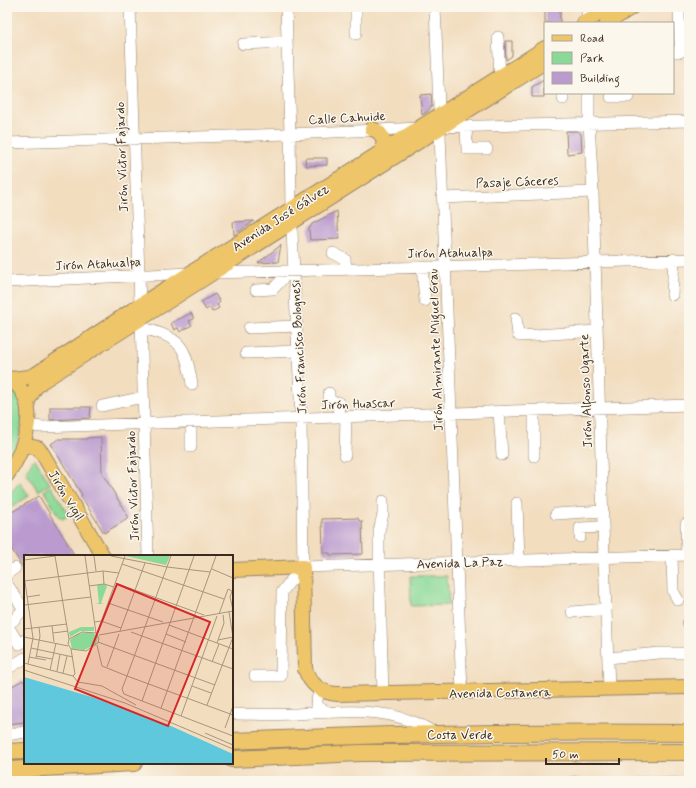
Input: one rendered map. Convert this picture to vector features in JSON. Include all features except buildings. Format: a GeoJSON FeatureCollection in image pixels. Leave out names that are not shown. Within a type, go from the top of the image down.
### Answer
{"type":"FeatureCollection","features":[{"type":"Feature","properties":{"kind":"highway","name":"Costa Verde"},"geometry":{"type":"LineString","coordinates":[[233,741],[360,735],[689,733]]}},
{"type":"Feature","properties":{"kind":"highway"},"geometry":{"type":"LineString","coordinates":[[7,752],[24,751]]}},
{"type":"Feature","properties":{"kind":"highway","name":"Costa Verde"},"geometry":{"type":"LineString","coordinates":[[233,759],[360,753],[689,752]]}},
{"type":"Feature","properties":{"kind":"highway"},"geometry":{"type":"LineString","coordinates":[[7,770],[108,764]]}},
{"type":"Feature","properties":{"kind":"main road"},"geometry":{"type":"LineString","coordinates":[[587,18],[609,7]]}},
{"type":"Feature","properties":{"kind":"main road"},"geometry":{"type":"LineString","coordinates":[[608,22],[632,7]]}},
{"type":"Feature","properties":{"kind":"main road","name":"Avenida José Gálvez"},"geometry":{"type":"LineString","coordinates":[[27,403],[35,388],[42,382],[141,324],[381,152],[419,128],[440,121],[500,77],[544,49]]}},
{"type":"Feature","properties":{"kind":"main road","name":"Avenida José Gálvez"},"geometry":{"type":"LineString","coordinates":[[9,378],[29,377],[36,374],[191,273],[291,216],[440,121],[544,63]]}},
{"type":"Feature","properties":{"kind":"main road"},"geometry":{"type":"LineString","coordinates":[[372,129],[379,132],[383,139],[384,147],[381,152]]}},
{"type":"Feature","properties":{"kind":"main road"},"geometry":{"type":"LineString","coordinates":[[7,475],[23,445],[27,425],[27,403],[23,392],[9,378]]}},
{"type":"Feature","properties":{"kind":"main road","name":"Jirón Vigil"},"geometry":{"type":"LineString","coordinates":[[23,445],[38,448],[42,453],[102,555]]}},
{"type":"Feature","properties":{"kind":"main road","name":"Avenida La Paz"},"geometry":{"type":"LineString","coordinates":[[233,570],[303,570]]}},
{"type":"Feature","properties":{"kind":"main road","name":"Jirón Francisco Bolognesi"},"geometry":{"type":"LineString","coordinates":[[303,570],[304,660],[307,676],[317,687]]}},
{"type":"Feature","properties":{"kind":"main road","name":"Avenida Costanera"},"geometry":{"type":"LineString","coordinates":[[317,687],[331,694],[689,687]]}},
{"type":"Feature","properties":{"kind":"street","name":"Jirón Víctor Fajardo"},"geometry":{"type":"LineString","coordinates":[[130,7],[140,305]]}},
{"type":"Feature","properties":{"kind":"street","name":"Jirón Francisco Bolognesi"},"geometry":{"type":"LineString","coordinates":[[286,7],[292,270],[297,326],[302,418],[303,570]]}},
{"type":"Feature","properties":{"kind":"street"},"geometry":{"type":"LineString","coordinates":[[356,7],[356,34]]}},
{"type":"Feature","properties":{"kind":"street","name":"Jirón Almirante Miguel Grau"},"geometry":{"type":"LineString","coordinates":[[435,7],[462,692]]}},
{"type":"Feature","properties":{"kind":"street"},"geometry":{"type":"LineString","coordinates":[[674,52],[680,52],[679,7]]}},
{"type":"Feature","properties":{"kind":"street"},"geometry":{"type":"LineString","coordinates":[[498,37],[500,77]]}},
{"type":"Feature","properties":{"kind":"street"},"geometry":{"type":"LineString","coordinates":[[244,44],[287,42]]}},
{"type":"Feature","properties":{"kind":"street","name":"Jirón Alfonso Ugarte"},"geometry":{"type":"LineString","coordinates":[[589,94],[609,689]]}},
{"type":"Feature","properties":{"kind":"street"},"geometry":{"type":"LineString","coordinates":[[612,97],[628,97],[628,94]]}},
{"type":"Feature","properties":{"kind":"street"},"geometry":{"type":"LineString","coordinates":[[440,121],[466,126],[689,121]]}},
{"type":"Feature","properties":{"kind":"street"},"geometry":{"type":"LineString","coordinates":[[466,126],[467,149],[487,149]]}},
{"type":"Feature","properties":{"kind":"street","name":"Calle Cahuide"},"geometry":{"type":"LineString","coordinates":[[7,143],[290,134],[419,128]]}},
{"type":"Feature","properties":{"kind":"street","name":"Pasaje Cáceres"},"geometry":{"type":"LineString","coordinates":[[443,198],[593,192]]}},
{"type":"Feature","properties":{"kind":"street"},"geometry":{"type":"LineString","coordinates":[[333,253],[345,259],[346,269]]}},
{"type":"Feature","properties":{"kind":"street"},"geometry":{"type":"LineString","coordinates":[[672,295],[674,259]]}},
{"type":"Feature","properties":{"kind":"street","name":"Jirón Atahualpa"},"geometry":{"type":"LineString","coordinates":[[212,273],[689,259]]}},
{"type":"Feature","properties":{"kind":"street"},"geometry":{"type":"LineString","coordinates":[[422,267],[425,301]]}},
{"type":"Feature","properties":{"kind":"street"},"geometry":{"type":"LineString","coordinates":[[256,290],[273,290],[292,270]]}},
{"type":"Feature","properties":{"kind":"street","name":"Jirón Atahualpa"},"geometry":{"type":"LineString","coordinates":[[7,282],[191,273]]}},
{"type":"Feature","properties":{"kind":"street"},"geometry":{"type":"LineString","coordinates":[[516,318],[518,335],[520,336],[597,331]]}},
{"type":"Feature","properties":{"kind":"street","name":"Jirón Víctor Fajardo"},"geometry":{"type":"LineString","coordinates":[[141,324],[148,555]]}},
{"type":"Feature","properties":{"kind":"street"},"geometry":{"type":"LineString","coordinates":[[141,324],[180,345],[188,363],[192,384]]}},
{"type":"Feature","properties":{"kind":"street"},"geometry":{"type":"LineString","coordinates":[[249,328],[297,326]]}},
{"type":"Feature","properties":{"kind":"street"},"geometry":{"type":"LineString","coordinates":[[246,353],[298,351]]}},
{"type":"Feature","properties":{"kind":"street"},"geometry":{"type":"LineString","coordinates":[[329,393],[329,402],[338,402],[343,417],[345,455]]}},
{"type":"Feature","properties":{"kind":"street"},"geometry":{"type":"LineString","coordinates":[[102,406],[143,397]]}},
{"type":"Feature","properties":{"kind":"street","name":"Jirón Huascar"},"geometry":{"type":"LineString","coordinates":[[27,425],[41,427],[143,424],[689,405]]}},
{"type":"Feature","properties":{"kind":"street"},"geometry":{"type":"LineString","coordinates":[[534,411],[534,456]]}},
{"type":"Feature","properties":{"kind":"street"},"geometry":{"type":"LineString","coordinates":[[499,412],[502,455]]}},
{"type":"Feature","properties":{"kind":"street"},"geometry":{"type":"LineString","coordinates":[[191,422],[191,447]]}},
{"type":"Feature","properties":{"kind":"street"},"geometry":{"type":"LineString","coordinates":[[383,501],[379,531],[383,694]]}},
{"type":"Feature","properties":{"kind":"street"},"geometry":{"type":"LineString","coordinates":[[517,502],[519,560]]}},
{"type":"Feature","properties":{"kind":"street"},"geometry":{"type":"LineString","coordinates":[[556,514],[602,511]]}},
{"type":"Feature","properties":{"kind":"street"},"geometry":{"type":"LineString","coordinates":[[686,524],[688,555]]}},
{"type":"Feature","properties":{"kind":"street"},"geometry":{"type":"LineString","coordinates":[[580,537],[580,528],[603,527]]}},
{"type":"Feature","properties":{"kind":"street"},"geometry":{"type":"LineString","coordinates":[[672,555],[673,591],[678,600]]}},
{"type":"Feature","properties":{"kind":"street","name":"Avenida La Paz"},"geometry":{"type":"LineString","coordinates":[[303,570],[379,565],[688,555]]}},
{"type":"Feature","properties":{"kind":"street"},"geometry":{"type":"LineString","coordinates":[[255,676],[281,676],[282,592],[290,580],[303,570]]}},
{"type":"Feature","properties":{"kind":"street"},"geometry":{"type":"LineString","coordinates":[[8,586],[21,605],[24,606]]}},
{"type":"Feature","properties":{"kind":"street"},"geometry":{"type":"LineString","coordinates":[[24,608],[16,619],[7,625],[19,644],[24,641]]}},
{"type":"Feature","properties":{"kind":"street"},"geometry":{"type":"LineString","coordinates":[[572,612],[606,609]]}},
{"type":"Feature","properties":{"kind":"street"},"geometry":{"type":"LineString","coordinates":[[608,658],[659,653],[689,653]]}},
{"type":"Feature","properties":{"kind":"street"},"geometry":{"type":"LineString","coordinates":[[7,669],[24,659]]}},
{"type":"Feature","properties":{"kind":"street"},"geometry":{"type":"LineString","coordinates":[[317,687],[316,703],[318,707],[328,712]]}},
{"type":"Feature","properties":{"kind":"street"},"geometry":{"type":"LineString","coordinates":[[233,714],[293,714],[328,712],[376,714],[396,716],[416,722],[436,734]]}},
{"type":"Feature","properties":{"kind":"street"},"geometry":{"type":"LineString","coordinates":[[7,736],[24,732]]}},
{"type":"Feature","properties":{"kind":"green space"},"geometry":{"type":"Polygon","coordinates":[[[7,385],[18,395],[22,410],[22,418],[17,443],[7,463],[7,385]]]}},
{"type":"Feature","properties":{"kind":"green space"},"geometry":{"type":"Polygon","coordinates":[[[35,459],[50,484],[38,491],[26,472],[35,459]]]}},
{"type":"Feature","properties":{"kind":"green space"},"geometry":{"type":"Polygon","coordinates":[[[20,482],[29,496],[7,510],[7,497],[20,482]]]}},
{"type":"Feature","properties":{"kind":"green space"},"geometry":{"type":"Polygon","coordinates":[[[51,486],[69,515],[62,519],[59,517],[44,491],[51,486]]]}},
{"type":"Feature","properties":{"kind":"green space"},"geometry":{"type":"Polygon","coordinates":[[[410,576],[447,576],[449,605],[411,606],[410,576]]]}},
{"type":"Feature","properties":{"kind":"water"},"geometry":{"type":"Polygon","coordinates":[[[689,778],[689,781],[537,781],[555,780],[689,778]]]}}]}
